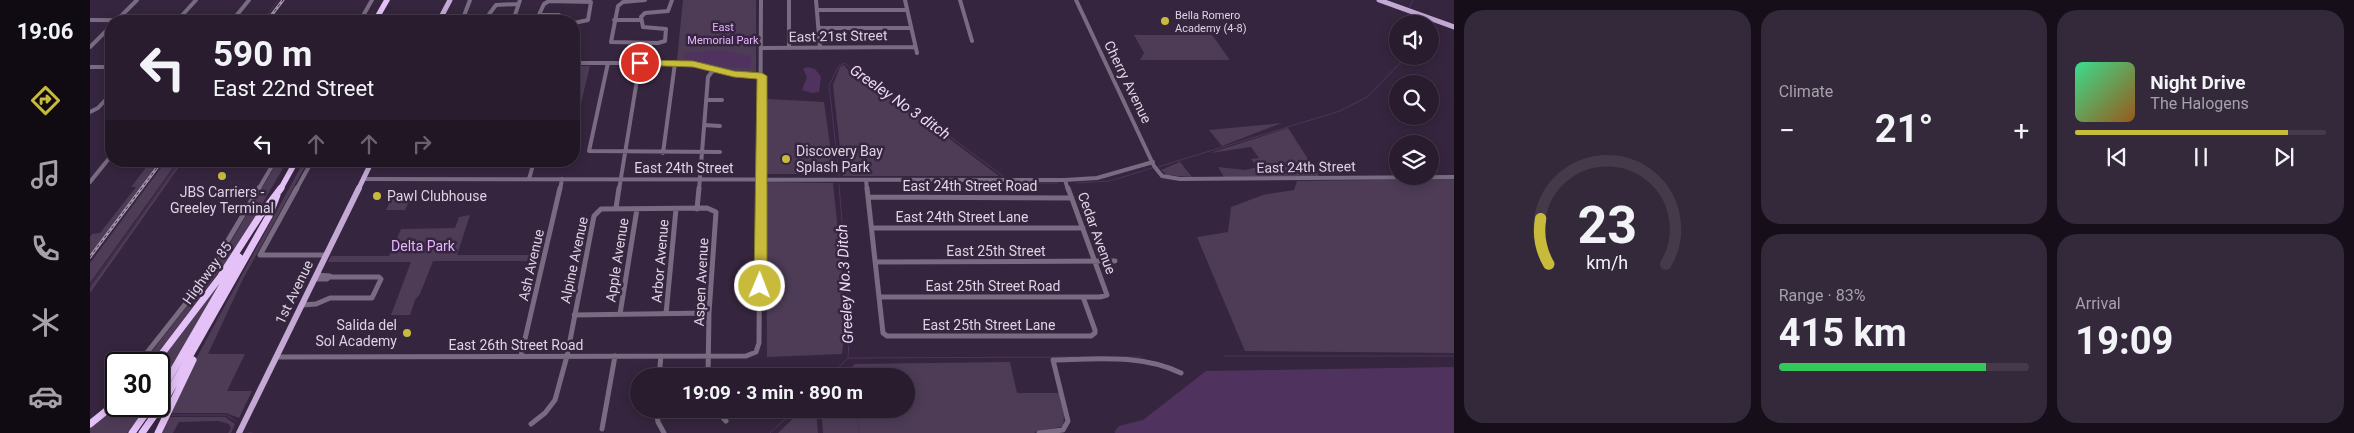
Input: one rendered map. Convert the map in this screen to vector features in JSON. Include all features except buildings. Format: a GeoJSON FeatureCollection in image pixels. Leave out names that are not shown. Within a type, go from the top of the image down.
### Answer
{"type":"FeatureCollection","features":[{"type":"Feature","properties":{"kind":"highway"},"geometry":{"type":"LineString","coordinates":[[378,15],[386,0]]}},
{"type":"Feature","properties":{"kind":"highway","name":"Highway 85"},"geometry":{"type":"LineString","coordinates":[[163,352],[221,276],[277,194],[293,167]]}},
{"type":"Feature","properties":{"kind":"highway","name":"Highway 85"},"geometry":{"type":"LineString","coordinates":[[199,342],[269,216],[277,194]]}},
{"type":"Feature","properties":{"kind":"highway"},"geometry":{"type":"LineString","coordinates":[[170,376],[217,295],[252,229]]}},
{"type":"Feature","properties":{"kind":"highway"},"geometry":{"type":"LineString","coordinates":[[142,433],[164,403],[199,342]]}},
{"type":"Feature","properties":{"kind":"highway"},"geometry":{"type":"LineString","coordinates":[[158,433],[194,358],[199,342]]}},
{"type":"Feature","properties":{"kind":"highway"},"geometry":{"type":"LineString","coordinates":[[90,424],[105,412]]}},
{"type":"Feature","properties":{"kind":"highway"},"geometry":{"type":"LineString","coordinates":[[132,433],[144,417]]}},
{"type":"Feature","properties":{"kind":"main road"},"geometry":{"type":"LineString","coordinates":[[442,15],[450,0]]}},
{"type":"Feature","properties":{"kind":"main road"},"geometry":{"type":"LineString","coordinates":[[1379,0],[1454,28]]}},
{"type":"Feature","properties":{"kind":"main road","name":"1st Avenue"},"geometry":{"type":"LineString","coordinates":[[239,433],[369,167]]}},
{"type":"Feature","properties":{"kind":"street"},"geometry":{"type":"LineString","coordinates":[[122,15],[137,0]]}},
{"type":"Feature","properties":{"kind":"street"},"geometry":{"type":"LineString","coordinates":[[182,15],[196,0]]}},
{"type":"Feature","properties":{"kind":"street"},"geometry":{"type":"LineString","coordinates":[[237,15],[249,0]]}},
{"type":"Feature","properties":{"kind":"street"},"geometry":{"type":"LineString","coordinates":[[363,15],[372,0]]}},
{"type":"Feature","properties":{"kind":"street"},"geometry":{"type":"LineString","coordinates":[[464,15],[470,0]]}},
{"type":"Feature","properties":{"kind":"street"},"geometry":{"type":"LineString","coordinates":[[559,15],[540,15],[544,3],[559,0],[588,1],[592,3],[588,20],[580,21]]}},
{"type":"Feature","properties":{"kind":"street"},"geometry":{"type":"LineString","coordinates":[[640,20],[641,25],[644,27],[663,28],[667,31],[665,40],[662,42],[643,43],[611,42],[614,20],[620,3],[645,0]]}},
{"type":"Feature","properties":{"kind":"street"},"geometry":{"type":"LineString","coordinates":[[640,20],[645,13],[668,11],[672,0]]}},
{"type":"Feature","properties":{"kind":"street"},"geometry":{"type":"LineString","coordinates":[[761,0],[761,179]]}},
{"type":"Feature","properties":{"kind":"street"},"geometry":{"type":"LineString","coordinates":[[789,0],[789,48]]}},
{"type":"Feature","properties":{"kind":"street"},"geometry":{"type":"LineString","coordinates":[[816,0],[820,48]]}},
{"type":"Feature","properties":{"kind":"street"},"geometry":{"type":"LineString","coordinates":[[905,0],[917,53]]}},
{"type":"Feature","properties":{"kind":"street"},"geometry":{"type":"LineString","coordinates":[[960,0],[972,41]]}},
{"type":"Feature","properties":{"kind":"street","name":"Cherry Avenue"},"geometry":{"type":"LineString","coordinates":[[1076,0],[1159,174]]}},
{"type":"Feature","properties":{"kind":"street"},"geometry":{"type":"LineString","coordinates":[[488,15],[496,5],[519,2],[516,15]]}},
{"type":"Feature","properties":{"kind":"street"},"geometry":{"type":"LineString","coordinates":[[817,10],[907,10]]}},
{"type":"Feature","properties":{"kind":"street"},"geometry":{"type":"LineString","coordinates":[[90,20],[105,21]]}},
{"type":"Feature","properties":{"kind":"street"},"geometry":{"type":"LineString","coordinates":[[614,20],[640,20]]}},
{"type":"Feature","properties":{"kind":"street"},"geometry":{"type":"LineString","coordinates":[[819,28],[911,28]]}},
{"type":"Feature","properties":{"kind":"street"},"geometry":{"type":"LineString","coordinates":[[90,47],[105,32]]}},
{"type":"Feature","properties":{"kind":"street"},"geometry":{"type":"LineString","coordinates":[[643,43],[616,208],[697,208],[708,77],[714,69]]}},
{"type":"Feature","properties":{"kind":"street","name":"East 21st Street"},"geometry":{"type":"LineString","coordinates":[[761,48],[915,47]]}},
{"type":"Feature","properties":{"kind":"street"},"geometry":{"type":"LineString","coordinates":[[580,63],[640,65],[675,63],[698,65],[734,74],[762,76]]}},
{"type":"Feature","properties":{"kind":"street"},"geometry":{"type":"LineString","coordinates":[[608,63],[589,151],[625,153],[720,152]]}},
{"type":"Feature","properties":{"kind":"street"},"geometry":{"type":"LineString","coordinates":[[663,152],[675,63]]}},
{"type":"Feature","properties":{"kind":"street"},"geometry":{"type":"LineString","coordinates":[[90,67],[105,67]]}},
{"type":"Feature","properties":{"kind":"street"},"geometry":{"type":"LineString","coordinates":[[91,111],[98,108],[105,100]]}},
{"type":"Feature","properties":{"kind":"street"},"geometry":{"type":"LineString","coordinates":[[706,100],[722,100]]}},
{"type":"Feature","properties":{"kind":"street"},"geometry":{"type":"LineString","coordinates":[[704,126],[720,126]]}},
{"type":"Feature","properties":{"kind":"street","name":"East 24th Street"},"geometry":{"type":"LineString","coordinates":[[363,180],[1065,180],[1097,178],[1153,162]]}},
{"type":"Feature","properties":{"kind":"street"},"geometry":{"type":"LineString","coordinates":[[90,182],[105,163]]}},
{"type":"Feature","properties":{"kind":"street"},"geometry":{"type":"LineString","coordinates":[[147,352],[205,279],[271,167]]}},
{"type":"Feature","properties":{"kind":"street"},"geometry":{"type":"LineString","coordinates":[[309,167],[260,255],[326,255]]}},
{"type":"Feature","properties":{"kind":"street"},"geometry":{"type":"LineString","coordinates":[[529,179],[532,167]]}},
{"type":"Feature","properties":{"kind":"street","name":"East 24th Street"},"geometry":{"type":"LineString","coordinates":[[1159,174],[1165,178],[1180,179],[1454,177]]}},
{"type":"Feature","properties":{"kind":"street","name":"Ash Avenue"},"geometry":{"type":"LineString","coordinates":[[521,356],[562,179]]}},
{"type":"Feature","properties":{"kind":"street","name":"East 26th Street Road"},"geometry":{"type":"LineString","coordinates":[[276,357],[746,356],[756,352],[760,343],[761,179]]}},
{"type":"Feature","properties":{"kind":"street"},"geometry":{"type":"LineString","coordinates":[[866,180],[880,297]]}},
{"type":"Feature","properties":{"kind":"street","name":"Cedar Avenue"},"geometry":{"type":"LineString","coordinates":[[1065,180],[1107,295]]}},
{"type":"Feature","properties":{"kind":"street","name":"East 24th Street Road"},"geometry":{"type":"LineString","coordinates":[[869,197],[1072,198]]}},
{"type":"Feature","properties":{"kind":"street","name":"Alpine Avenue"},"geometry":{"type":"LineString","coordinates":[[531,424],[545,413],[555,400],[567,356],[594,216],[601,209],[616,208]]}},
{"type":"Feature","properties":{"kind":"street","name":"Aspen Avenue"},"geometry":{"type":"LineString","coordinates":[[697,208],[711,208],[715,211],[716,216],[708,368]]}},
{"type":"Feature","properties":{"kind":"street","name":"Apple Avenue"},"geometry":{"type":"LineString","coordinates":[[620,314],[636,209]]}},
{"type":"Feature","properties":{"kind":"street","name":"Arbor Avenue"},"geometry":{"type":"LineString","coordinates":[[666,314],[676,209]]}},
{"type":"Feature","properties":{"kind":"street","name":"East 24th Street Lane"},"geometry":{"type":"LineString","coordinates":[[872,228],[1083,228]]}},
{"type":"Feature","properties":{"kind":"street","name":"East 25th Street"},"geometry":{"type":"LineString","coordinates":[[876,262],[1116,261]]}},
{"type":"Feature","properties":{"kind":"street"},"geometry":{"type":"LineString","coordinates":[[302,305],[316,304],[330,298],[372,298],[381,279],[379,277],[315,277]]}},
{"type":"Feature","properties":{"kind":"street","name":"East 25th Street Road"},"geometry":{"type":"LineString","coordinates":[[880,297],[1083,297],[1107,295]]}},
{"type":"Feature","properties":{"kind":"street","name":"East 25th Street Lane"},"geometry":{"type":"LineString","coordinates":[[880,297],[884,333],[887,336],[1091,336],[1095,334],[1095,330],[1083,297]]}},
{"type":"Feature","properties":{"kind":"street"},"geometry":{"type":"LineString","coordinates":[[574,314],[710,312]]}},
{"type":"Feature","properties":{"kind":"street"},"geometry":{"type":"LineString","coordinates":[[602,429],[615,356]]}},
{"type":"Feature","properties":{"kind":"street"},"geometry":{"type":"LineString","coordinates":[[660,368],[661,356]]}},
{"type":"Feature","properties":{"kind":"street"},"geometry":{"type":"LineString","coordinates":[[1040,433],[1063,430],[1068,421],[1054,360],[1153,362],[1173,368],[1181,374]]}},
{"type":"Feature","properties":{"kind":"street"},"geometry":{"type":"LineString","coordinates":[[657,418],[664,433]]}},
{"type":"Feature","properties":{"kind":"street"},"geometry":{"type":"LineString","coordinates":[[723,418],[726,421]]}},
{"type":"Feature","properties":{"kind":"green space","name":"East Memorial Park"},"geometry":{"type":"Polygon","coordinates":[[[683,0],[756,0],[756,73],[677,60],[683,0]]]}},
{"type":"Feature","properties":{"kind":"green space"},"geometry":{"type":"Polygon","coordinates":[[[1134,35],[1212,35],[1230,60],[1140,60],[1144,53],[1134,35]]]}},
{"type":"Feature","properties":{"kind":"green space"},"geometry":{"type":"Polygon","coordinates":[[[844,65],[852,75],[923,119],[999,176],[843,176],[833,85],[840,67],[844,65]]]}},
{"type":"Feature","properties":{"kind":"green space"},"geometry":{"type":"Polygon","coordinates":[[[580,66],[590,66],[580,107],[580,66]]]}},
{"type":"Feature","properties":{"kind":"green space"},"geometry":{"type":"Polygon","coordinates":[[[767,99],[824,102],[834,174],[767,174],[767,99]]]}},
{"type":"Feature","properties":{"kind":"green space"},"geometry":{"type":"Polygon","coordinates":[[[1282,123],[1222,146],[1209,130],[1282,123]]]}},
{"type":"Feature","properties":{"kind":"green space"},"geometry":{"type":"Polygon","coordinates":[[[1288,128],[1319,176],[1224,177],[1218,167],[1245,170],[1258,167],[1257,162],[1254,163],[1251,159],[1259,158],[1251,147],[1210,153],[1288,128]]]}},
{"type":"Feature","properties":{"kind":"green space"},"geometry":{"type":"Polygon","coordinates":[[[1180,162],[1192,177],[1167,175],[1161,170],[1180,162]]]}},
{"type":"Feature","properties":{"kind":"green space"},"geometry":{"type":"Polygon","coordinates":[[[146,167],[156,167],[90,255],[90,237],[92,234],[100,233],[136,187],[131,187],[146,167]]]}},
{"type":"Feature","properties":{"kind":"green space"},"geometry":{"type":"Polygon","coordinates":[[[162,167],[174,167],[90,283],[90,263],[162,167]]]}},
{"type":"Feature","properties":{"kind":"green space"},"geometry":{"type":"Polygon","coordinates":[[[177,167],[179,167],[90,293],[90,288],[177,167]]]}},
{"type":"Feature","properties":{"kind":"green space"},"geometry":{"type":"Polygon","coordinates":[[[275,167],[284,167],[238,246],[159,352],[151,352],[189,304],[225,252],[275,167]]]}},
{"type":"Feature","properties":{"kind":"green space"},"geometry":{"type":"Polygon","coordinates":[[[301,167],[305,167],[243,279],[208,354],[245,354],[227,391],[252,391],[239,418],[226,413],[170,413],[192,366],[301,167]]]}},
{"type":"Feature","properties":{"kind":"green space"},"geometry":{"type":"Polygon","coordinates":[[[1439,179],[1454,179],[1454,353],[1245,351],[1197,237],[1228,232],[1231,207],[1263,195],[1294,190],[1297,181],[1389,180],[1389,185],[1439,185],[1439,179]]]}},
{"type":"Feature","properties":{"kind":"green space"},"geometry":{"type":"Polygon","coordinates":[[[769,182],[833,183],[846,310],[842,354],[767,357],[766,185],[769,182]]]}},
{"type":"Feature","properties":{"kind":"green space"},"geometry":{"type":"Polygon","coordinates":[[[401,193],[413,193],[405,210],[386,210],[391,199],[401,193]]]}},
{"type":"Feature","properties":{"kind":"green space","name":"Delta Park"},"geometry":{"type":"Polygon","coordinates":[[[470,215],[457,255],[540,255],[538,261],[433,261],[410,315],[391,315],[411,262],[328,262],[331,256],[389,256],[401,229],[455,228],[459,217],[470,215]]]}},
{"type":"Feature","properties":{"kind":"green space"},"geometry":{"type":"Polygon","coordinates":[[[226,273],[170,370],[170,352],[166,352],[226,273]]]}},
{"type":"Feature","properties":{"kind":"green space"},"geometry":{"type":"Polygon","coordinates":[[[1010,362],[1017,393],[1059,393],[1064,416],[1063,426],[1040,430],[1034,433],[823,433],[822,418],[915,418],[915,368],[850,368],[855,364],[1010,362]]]}},
{"type":"Feature","properties":{"kind":"green space"},"geometry":{"type":"Polygon","coordinates":[[[105,415],[105,417],[139,417],[127,433],[90,433],[90,427],[105,415]]]}},
{"type":"Feature","properties":{"kind":"green space"},"geometry":{"type":"Polygon","coordinates":[[[169,417],[225,417],[235,424],[231,433],[228,433],[231,428],[229,424],[218,421],[179,422],[173,433],[162,433],[169,417]]]}},
{"type":"Feature","properties":{"kind":"green space"},"geometry":{"type":"Polygon","coordinates":[[[794,418],[817,418],[818,433],[778,433],[794,418]]]}},
{"type":"Feature","properties":{"kind":"shaded area"},"geometry":{"type":"Polygon","coordinates":[[[721,50],[752,56],[750,68],[733,68],[685,59],[683,56],[686,53],[721,50]]]}},
{"type":"Feature","properties":{"kind":"shaded area"},"geometry":{"type":"Polygon","coordinates":[[[807,67],[815,69],[821,77],[819,92],[812,93],[802,90],[807,77],[803,69],[807,67]]]}},
{"type":"Feature","properties":{"kind":"shaded area"},"geometry":{"type":"Polygon","coordinates":[[[1454,367],[1454,433],[1115,433],[1119,426],[1143,420],[1206,371],[1454,367]]]}},
{"type":"Feature","properties":{"kind":"waterway","name":"Greeley No 3 ditch"},"geometry":{"type":"LineString","coordinates":[[267,15],[278,0]]}},
{"type":"Feature","properties":{"kind":"waterway","name":"Greeley No 3 ditch"},"geometry":{"type":"LineString","coordinates":[[1409,8],[1413,0]]}},
{"type":"Feature","properties":{"kind":"waterway","name":"Greeley No 3 ditch"},"geometry":{"type":"LineString","coordinates":[[839,176],[829,85],[839,66],[845,63],[856,74],[922,116],[1003,176]]}},
{"type":"Feature","properties":{"kind":"waterway","name":"Greeley No 3 ditch"},"geometry":{"type":"LineString","coordinates":[[1158,167],[1340,111],[1367,97],[1398,65]]}},
{"type":"Feature","properties":{"kind":"waterway","name":"Greeley No.3 Ditch"},"geometry":{"type":"LineString","coordinates":[[90,286],[176,167]]}},
{"type":"Feature","properties":{"kind":"waterway","name":"Greeley No 3 ditch"},"geometry":{"type":"LineString","coordinates":[[1077,183],[1110,181],[1152,168]]}},
{"type":"Feature","properties":{"kind":"waterway","name":"Greeley No 3 ditch"},"geometry":{"type":"LineString","coordinates":[[1015,183],[1058,183]]}},
{"type":"Feature","properties":{"kind":"waterway","name":"Greeley No.3 Ditch"},"geometry":{"type":"LineString","coordinates":[[839,185],[850,321],[848,358]]}},
{"type":"Feature","properties":{"kind":"waterway"},"geometry":{"type":"LineString","coordinates":[[1225,356],[1454,356]]}},
{"type":"Feature","properties":{"kind":"waterway"},"geometry":{"type":"LineString","coordinates":[[848,358],[1075,357]]}},
{"type":"Feature","properties":{"kind":"waterway"},"geometry":{"type":"LineString","coordinates":[[1122,357],[1141,357]]}},
{"type":"Feature","properties":{"kind":"waterway","name":"Greeley No.3 Ditch"},"geometry":{"type":"LineString","coordinates":[[838,368],[848,358]]}},
{"type":"Feature","properties":{"kind":"waterway","name":"Greeley No.3 Ditch"},"geometry":{"type":"LineString","coordinates":[[171,415],[226,415],[236,421]]}},
{"type":"Feature","properties":{"kind":"waterway","name":"Greeley No.3 Ditch"},"geometry":{"type":"LineString","coordinates":[[770,433],[786,418]]}},
{"type":"Feature","properties":{"kind":"waterway"},"geometry":{"type":"LineString","coordinates":[[858,418],[859,433]]}},
{"type":"Feature","properties":{"kind":"railway"},"geometry":{"type":"LineString","coordinates":[[272,15],[283,0]]}},
{"type":"Feature","properties":{"kind":"railway"},"geometry":{"type":"LineString","coordinates":[[90,257],[158,167]]}},
{"type":"Feature","properties":{"kind":"place","name":"Bella Romero Academy (4-8)"},"geometry":{"type":"Point","coordinates":[1165,21]}},
{"type":"Feature","properties":{"kind":"place","name":"Discovery Bay Splash Park"},"geometry":{"type":"Point","coordinates":[786,159]}},
{"type":"Feature","properties":{"kind":"place","name":"JBS Carriers - Greeley Terminal"},"geometry":{"type":"Point","coordinates":[222,176]}},
{"type":"Feature","properties":{"kind":"place","name":"Pawl Clubhouse"},"geometry":{"type":"Point","coordinates":[377,196]}},
{"type":"Feature","properties":{"kind":"place","name":"Salida del Sol Academy"},"geometry":{"type":"Point","coordinates":[407,333]}},
{"type":"Feature","properties":{"kind":"route"},"geometry":{"type":"LineString","coordinates":[[640,63],[685,63],[706,66],[743,76],[762,76],[760,286]]}}]}
